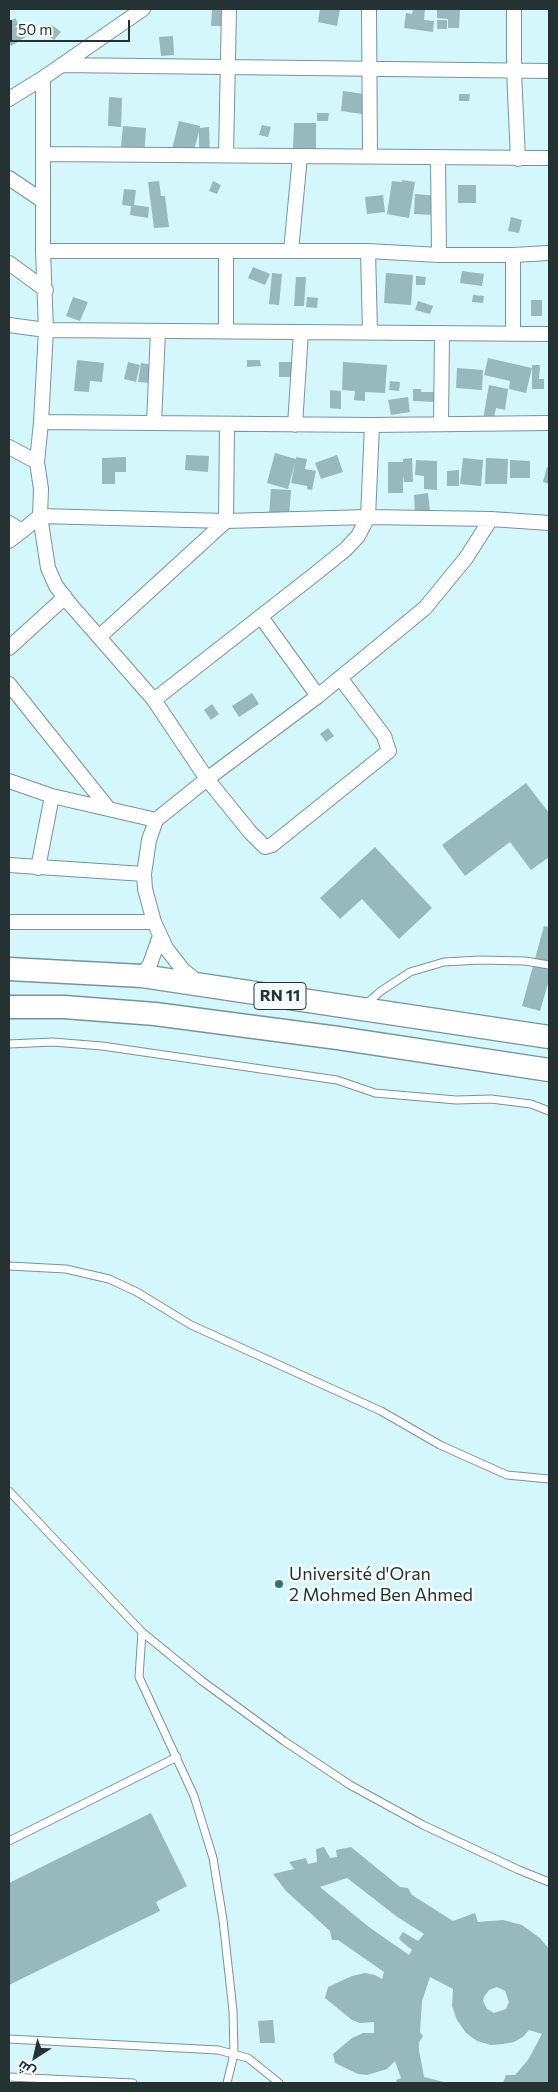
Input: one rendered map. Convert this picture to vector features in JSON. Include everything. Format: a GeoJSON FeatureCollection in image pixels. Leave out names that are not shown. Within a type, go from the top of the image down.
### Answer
{"type":"FeatureCollection","features":[{"type":"Feature","properties":{"kind":"highway","name":"RN 11"},"geometry":{"type":"LineString","coordinates":[[9,969],[142,976],[549,1037]]}},
{"type":"Feature","properties":{"kind":"highway","name":"RN 11"},"geometry":{"type":"LineString","coordinates":[[9,1007],[64,1007],[155,1014],[338,1038],[549,1070]]}},
{"type":"Feature","properties":{"kind":"street"},"geometry":{"type":"LineString","coordinates":[[9,99],[63,65],[143,9]]}},
{"type":"Feature","properties":{"kind":"street"},"geometry":{"type":"LineString","coordinates":[[226,155],[229,9]]}},
{"type":"Feature","properties":{"kind":"street"},"geometry":{"type":"LineString","coordinates":[[368,9],[370,156]]}},
{"type":"Feature","properties":{"kind":"street"},"geometry":{"type":"LineString","coordinates":[[514,9],[514,71],[518,159]]}},
{"type":"Feature","properties":{"kind":"street"},"geometry":{"type":"LineString","coordinates":[[63,65],[549,71]]}},
{"type":"Feature","properties":{"kind":"street"},"geometry":{"type":"LineString","coordinates":[[43,78],[46,330],[41,422],[36,462],[41,489],[40,516],[48,568],[56,586],[154,700],[207,778],[250,832],[265,847],[272,845],[389,751],[384,736],[341,678]]}},
{"type":"Feature","properties":{"kind":"street"},"geometry":{"type":"LineString","coordinates":[[44,154],[549,158]]}},
{"type":"Feature","properties":{"kind":"street"},"geometry":{"type":"LineString","coordinates":[[291,251],[300,156]]}},
{"type":"Feature","properties":{"kind":"street"},"geometry":{"type":"LineString","coordinates":[[438,158],[439,255]]}},
{"type":"Feature","properties":{"kind":"street"},"geometry":{"type":"LineString","coordinates":[[9,178],[43,201]]}},
{"type":"Feature","properties":{"kind":"street"},"geometry":{"type":"LineString","coordinates":[[44,251],[368,251],[439,255],[549,253]]}},
{"type":"Feature","properties":{"kind":"street"},"geometry":{"type":"LineString","coordinates":[[226,251],[226,331]]}},
{"type":"Feature","properties":{"kind":"street"},"geometry":{"type":"LineString","coordinates":[[368,251],[370,333]]}},
{"type":"Feature","properties":{"kind":"street"},"geometry":{"type":"LineString","coordinates":[[513,255],[513,334]]}},
{"type":"Feature","properties":{"kind":"street"},"geometry":{"type":"LineString","coordinates":[[9,263],[46,290]]}},
{"type":"Feature","properties":{"kind":"street"},"geometry":{"type":"LineString","coordinates":[[9,325],[46,330],[549,334]]}},
{"type":"Feature","properties":{"kind":"street"},"geometry":{"type":"LineString","coordinates":[[154,423],[158,331]]}},
{"type":"Feature","properties":{"kind":"street"},"geometry":{"type":"LineString","coordinates":[[295,425],[300,332]]}},
{"type":"Feature","properties":{"kind":"street"},"geometry":{"type":"LineString","coordinates":[[441,424],[442,333]]}},
{"type":"Feature","properties":{"kind":"street"},"geometry":{"type":"LineString","coordinates":[[41,422],[295,425],[549,423]]}},
{"type":"Feature","properties":{"kind":"street"},"geometry":{"type":"LineString","coordinates":[[99,637],[226,521],[227,424]]}},
{"type":"Feature","properties":{"kind":"street"},"geometry":{"type":"LineString","coordinates":[[154,700],[346,549],[358,536],[368,517],[372,425]]}},
{"type":"Feature","properties":{"kind":"street"},"geometry":{"type":"LineString","coordinates":[[9,447],[36,462]]}},
{"type":"Feature","properties":{"kind":"street"},"geometry":{"type":"LineString","coordinates":[[9,541],[40,516],[226,521],[368,517],[491,519],[549,523]]}},
{"type":"Feature","properties":{"kind":"street"},"geometry":{"type":"LineString","coordinates":[[206,986],[183,970],[174,960],[154,922],[145,889],[144,874],[149,840],[156,820],[207,778],[341,678],[425,608],[466,558],[491,519]]}},
{"type":"Feature","properties":{"kind":"street"},"geometry":{"type":"LineString","coordinates":[[9,523],[22,531]]}},
{"type":"Feature","properties":{"kind":"street"},"geometry":{"type":"LineString","coordinates":[[9,648],[65,597]]}},
{"type":"Feature","properties":{"kind":"street"},"geometry":{"type":"LineString","coordinates":[[261,617],[318,696]]}},
{"type":"Feature","properties":{"kind":"street"},"geometry":{"type":"LineString","coordinates":[[9,684],[108,808]]}},
{"type":"Feature","properties":{"kind":"street"},"geometry":{"type":"LineString","coordinates":[[9,781],[52,796],[156,820]]}},
{"type":"Feature","properties":{"kind":"street"},"geometry":{"type":"LineString","coordinates":[[38,868],[52,796]]}},
{"type":"Feature","properties":{"kind":"street"},"geometry":{"type":"LineString","coordinates":[[9,865],[144,874]]}},
{"type":"Feature","properties":{"kind":"street"},"geometry":{"type":"LineString","coordinates":[[9,922],[154,922]]}},
{"type":"Feature","properties":{"kind":"street"},"geometry":{"type":"LineString","coordinates":[[142,976],[150,964],[160,936]]}},
{"type":"Feature","properties":{"kind":"lane"},"geometry":{"type":"LineString","coordinates":[[362,1008],[381,991],[410,972],[444,962],[498,960],[524,961],[549,965]]}},
{"type":"Feature","properties":{"kind":"lane"},"geometry":{"type":"LineString","coordinates":[[9,1044],[53,1042],[102,1046],[337,1080],[375,1093],[456,1100],[491,1099],[531,1104],[549,1111]]}},
{"type":"Feature","properties":{"kind":"lane"},"geometry":{"type":"LineString","coordinates":[[9,1266],[66,1269],[109,1279],[137,1292],[191,1325],[381,1411],[440,1445],[507,1475],[549,1479]]}},
{"type":"Feature","properties":{"kind":"lane"},"geometry":{"type":"LineString","coordinates":[[9,1491],[142,1632],[224,1697],[284,1741],[350,1785],[423,1825],[549,1882]]}},
{"type":"Feature","properties":{"kind":"lane"},"geometry":{"type":"LineString","coordinates":[[142,1632],[139,1676],[194,1796],[213,1858],[223,1920],[232,2011],[234,2054],[227,2083]]}},
{"type":"Feature","properties":{"kind":"lane"},"geometry":{"type":"LineString","coordinates":[[9,1841],[177,1757]]}},
{"type":"Feature","properties":{"kind":"lane"},"geometry":{"type":"LineString","coordinates":[[9,2039],[218,2050],[248,2058],[279,2083]]}},
{"type":"Feature","properties":{"kind":"lane"},"geometry":{"type":"LineString","coordinates":[[9,2077],[133,2083]]}},
{"type":"Feature","properties":{"kind":"building"},"geometry":{"type":"Polygon","coordinates":[[[212,9],[223,9],[223,26],[211,26],[212,9]]]}},
{"type":"Feature","properties":{"kind":"building"},"geometry":{"type":"Polygon","coordinates":[[[320,9],[340,9],[337,26],[318,22],[320,9]]]}},
{"type":"Feature","properties":{"kind":"building"},"geometry":{"type":"Polygon","coordinates":[[[413,9],[425,9],[424,20],[434,21],[433,32],[404,28],[406,13],[412,14],[413,9]]]}},
{"type":"Feature","properties":{"kind":"building"},"geometry":{"type":"Polygon","coordinates":[[[437,9],[460,9],[459,28],[448,28],[448,19],[437,18],[437,9]]]}},
{"type":"Feature","properties":{"kind":"building"},"geometry":{"type":"Polygon","coordinates":[[[15,18],[27,36],[11,46],[9,42],[9,22],[15,18]]]}},
{"type":"Feature","properties":{"kind":"building"},"geometry":{"type":"Polygon","coordinates":[[[437,20],[447,20],[447,29],[437,29],[437,20]]]}},
{"type":"Feature","properties":{"kind":"building"},"geometry":{"type":"Polygon","coordinates":[[[52,25],[61,32],[54,40],[45,33],[52,25]]]}},
{"type":"Feature","properties":{"kind":"building"},"geometry":{"type":"Polygon","coordinates":[[[173,36],[174,55],[161,56],[159,37],[173,36]]]}},
{"type":"Feature","properties":{"kind":"building"},"geometry":{"type":"Polygon","coordinates":[[[343,91],[364,94],[362,114],[341,111],[343,91]]]}},
{"type":"Feature","properties":{"kind":"building"},"geometry":{"type":"Polygon","coordinates":[[[459,94],[470,94],[469,101],[459,101],[459,94]]]}},
{"type":"Feature","properties":{"kind":"building"},"geometry":{"type":"Polygon","coordinates":[[[109,97],[122,98],[121,127],[108,126],[109,97]]]}},
{"type":"Feature","properties":{"kind":"building"},"geometry":{"type":"Polygon","coordinates":[[[317,113],[329,113],[328,121],[317,121],[317,113]]]}},
{"type":"Feature","properties":{"kind":"building"},"geometry":{"type":"Polygon","coordinates":[[[179,121],[200,126],[200,128],[209,127],[210,152],[199,152],[199,132],[193,154],[172,149],[179,121]]]}},
{"type":"Feature","properties":{"kind":"building"},"geometry":{"type":"Polygon","coordinates":[[[294,123],[316,123],[316,149],[293,149],[294,123]]]}},
{"type":"Feature","properties":{"kind":"building"},"geometry":{"type":"Polygon","coordinates":[[[262,125],[271,127],[268,137],[259,135],[262,125]]]}},
{"type":"Feature","properties":{"kind":"building"},"geometry":{"type":"Polygon","coordinates":[[[123,126],[146,128],[144,158],[120,156],[123,126]]]}},
{"type":"Feature","properties":{"kind":"building"},"geometry":{"type":"Polygon","coordinates":[[[402,180],[415,182],[409,218],[387,214],[392,181],[402,182],[402,180]]]}},
{"type":"Feature","properties":{"kind":"building"},"geometry":{"type":"Polygon","coordinates":[[[159,181],[161,196],[165,196],[169,227],[154,228],[148,182],[159,181]]]}},
{"type":"Feature","properties":{"kind":"building"},"geometry":{"type":"Polygon","coordinates":[[[213,181],[221,185],[217,194],[209,191],[213,181]]]}},
{"type":"Feature","properties":{"kind":"building"},"geometry":{"type":"Polygon","coordinates":[[[458,185],[476,185],[476,203],[458,203],[458,185]]]}},
{"type":"Feature","properties":{"kind":"building"},"geometry":{"type":"Polygon","coordinates":[[[124,189],[136,190],[134,205],[149,207],[148,218],[130,215],[131,206],[122,205],[124,189]]]}},
{"type":"Feature","properties":{"kind":"building"},"geometry":{"type":"Polygon","coordinates":[[[415,194],[436,196],[434,215],[414,214],[415,194]]]}},
{"type":"Feature","properties":{"kind":"building"},"geometry":{"type":"Polygon","coordinates":[[[383,195],[385,212],[367,214],[365,197],[383,195]]]}},
{"type":"Feature","properties":{"kind":"building"},"geometry":{"type":"Polygon","coordinates":[[[511,217],[522,220],[519,233],[508,231],[511,217]]]}},
{"type":"Feature","properties":{"kind":"building"},"geometry":{"type":"Polygon","coordinates":[[[253,267],[270,274],[265,285],[248,278],[253,267]]]}},
{"type":"Feature","properties":{"kind":"building"},"geometry":{"type":"Polygon","coordinates":[[[462,271],[484,274],[482,286],[460,283],[462,271]]]}},
{"type":"Feature","properties":{"kind":"building"},"geometry":{"type":"Polygon","coordinates":[[[272,273],[282,274],[279,305],[269,304],[272,273]]]}},
{"type":"Feature","properties":{"kind":"building"},"geometry":{"type":"Polygon","coordinates":[[[386,273],[413,275],[411,305],[384,303],[386,273]]]}},
{"type":"Feature","properties":{"kind":"building"},"geometry":{"type":"Polygon","coordinates":[[[416,276],[426,277],[425,285],[416,285],[416,276]]]}},
{"type":"Feature","properties":{"kind":"building"},"geometry":{"type":"Polygon","coordinates":[[[296,277],[306,277],[304,306],[294,306],[296,277]]]}},
{"type":"Feature","properties":{"kind":"building"},"geometry":{"type":"Polygon","coordinates":[[[473,295],[484,296],[483,303],[472,302],[473,295]]]}},
{"type":"Feature","properties":{"kind":"building"},"geometry":{"type":"Polygon","coordinates":[[[73,297],[88,302],[80,321],[66,316],[73,297]]]}},
{"type":"Feature","properties":{"kind":"building"},"geometry":{"type":"Polygon","coordinates":[[[307,297],[318,298],[317,308],[306,307],[307,297]]]}},
{"type":"Feature","properties":{"kind":"building"},"geometry":{"type":"Polygon","coordinates":[[[531,300],[542,300],[542,316],[531,316],[531,300]]]}},
{"type":"Feature","properties":{"kind":"building"},"geometry":{"type":"Polygon","coordinates":[[[418,301],[433,306],[430,314],[415,310],[418,301]]]}},
{"type":"Feature","properties":{"kind":"building"},"geometry":{"type":"Polygon","coordinates":[[[488,358],[532,368],[526,393],[509,389],[510,381],[484,375],[488,358]]]}},
{"type":"Feature","properties":{"kind":"building"},"geometry":{"type":"Polygon","coordinates":[[[77,360],[104,363],[102,382],[90,381],[89,392],[74,391],[77,360]]]}},
{"type":"Feature","properties":{"kind":"building"},"geometry":{"type":"Polygon","coordinates":[[[247,360],[260,360],[261,366],[247,367],[247,360]]]}},
{"type":"Feature","properties":{"kind":"building"},"geometry":{"type":"Polygon","coordinates":[[[128,362],[140,365],[136,382],[124,379],[128,362]]]}},
{"type":"Feature","properties":{"kind":"building"},"geometry":{"type":"Polygon","coordinates":[[[279,362],[291,362],[291,377],[279,377],[279,362]]]}},
{"type":"Feature","properties":{"kind":"building"},"geometry":{"type":"Polygon","coordinates":[[[343,362],[387,365],[385,393],[365,392],[365,401],[354,400],[355,391],[342,390],[343,362]]]}},
{"type":"Feature","properties":{"kind":"building"},"geometry":{"type":"Polygon","coordinates":[[[141,363],[153,365],[150,383],[138,382],[141,363]]]}},
{"type":"Feature","properties":{"kind":"building"},"geometry":{"type":"Polygon","coordinates":[[[532,365],[540,365],[539,379],[544,379],[544,389],[532,389],[532,365]]]}},
{"type":"Feature","properties":{"kind":"building"},"geometry":{"type":"Polygon","coordinates":[[[457,368],[483,370],[482,390],[456,388],[457,368]]]}},
{"type":"Feature","properties":{"kind":"building"},"geometry":{"type":"Polygon","coordinates":[[[390,381],[400,382],[399,391],[389,390],[390,381]]]}},
{"type":"Feature","properties":{"kind":"building"},"geometry":{"type":"Polygon","coordinates":[[[489,385],[508,389],[505,410],[496,408],[492,427],[482,425],[489,385]]]}},
{"type":"Feature","properties":{"kind":"building"},"geometry":{"type":"Polygon","coordinates":[[[413,389],[421,389],[421,392],[437,392],[437,402],[413,401],[413,389]]]}},
{"type":"Feature","properties":{"kind":"building"},"geometry":{"type":"Polygon","coordinates":[[[330,390],[341,391],[341,409],[330,408],[330,390]]]}},
{"type":"Feature","properties":{"kind":"building"},"geometry":{"type":"Polygon","coordinates":[[[408,397],[410,412],[391,415],[388,400],[408,397]]]}},
{"type":"Feature","properties":{"kind":"building"},"geometry":{"type":"Polygon","coordinates":[[[275,453],[296,459],[296,457],[307,459],[305,469],[316,471],[312,490],[307,489],[307,486],[291,483],[295,463],[288,489],[267,483],[275,453]]]}},
{"type":"Feature","properties":{"kind":"building"},"geometry":{"type":"Polygon","coordinates":[[[186,455],[209,456],[208,472],[185,470],[186,455]]]}},
{"type":"Feature","properties":{"kind":"building"},"geometry":{"type":"Polygon","coordinates":[[[337,455],[343,472],[321,479],[315,463],[337,455]]]}},
{"type":"Feature","properties":{"kind":"building"},"geometry":{"type":"Polygon","coordinates":[[[126,457],[126,472],[115,472],[115,484],[102,484],[102,458],[126,457]]]}},
{"type":"Feature","properties":{"kind":"building"},"geometry":{"type":"Polygon","coordinates":[[[412,458],[413,482],[404,482],[403,475],[403,493],[388,493],[388,462],[403,462],[403,459],[412,458]]]}},
{"type":"Feature","properties":{"kind":"building"},"geometry":{"type":"Polygon","coordinates":[[[463,458],[483,460],[481,486],[460,484],[463,458]]]}},
{"type":"Feature","properties":{"kind":"building"},"geometry":{"type":"Polygon","coordinates":[[[486,458],[508,459],[507,484],[485,484],[486,458]]]}},
{"type":"Feature","properties":{"kind":"building"},"geometry":{"type":"Polygon","coordinates":[[[416,460],[437,461],[437,490],[424,489],[424,476],[415,475],[416,460]]]}},
{"type":"Feature","properties":{"kind":"building"},"geometry":{"type":"Polygon","coordinates":[[[510,460],[530,461],[530,478],[510,478],[510,460]]]}},
{"type":"Feature","properties":{"kind":"building"},"geometry":{"type":"Polygon","coordinates":[[[547,467],[549,468],[549,484],[543,482],[547,467]]]}},
{"type":"Feature","properties":{"kind":"building"},"geometry":{"type":"Polygon","coordinates":[[[459,470],[459,486],[447,486],[447,471],[459,470]]]}},
{"type":"Feature","properties":{"kind":"building"},"geometry":{"type":"Polygon","coordinates":[[[271,489],[291,490],[289,516],[269,514],[271,489]]]}},
{"type":"Feature","properties":{"kind":"building"},"geometry":{"type":"Polygon","coordinates":[[[428,493],[430,511],[415,513],[414,495],[428,493]]]}},
{"type":"Feature","properties":{"kind":"building"},"geometry":{"type":"Polygon","coordinates":[[[252,693],[259,704],[239,717],[232,706],[252,693]]]}},
{"type":"Feature","properties":{"kind":"building"},"geometry":{"type":"Polygon","coordinates":[[[212,704],[219,714],[211,720],[204,710],[212,704]]]}},
{"type":"Feature","properties":{"kind":"building"},"geometry":{"type":"Polygon","coordinates":[[[328,728],[334,736],[326,742],[320,734],[328,728]]]}},
{"type":"Feature","properties":{"kind":"building"},"geometry":{"type":"Polygon","coordinates":[[[526,783],[549,813],[549,857],[531,870],[510,842],[465,876],[442,845],[526,783]]]}},
{"type":"Feature","properties":{"kind":"building"},"geometry":{"type":"Polygon","coordinates":[[[375,847],[432,908],[399,939],[362,899],[340,919],[320,898],[375,847]]]}},
{"type":"Feature","properties":{"kind":"building"},"geometry":{"type":"Polygon","coordinates":[[[544,926],[549,927],[549,980],[540,1011],[522,1006],[544,926]]]}},
{"type":"Feature","properties":{"kind":"building"},"geometry":{"type":"Polygon","coordinates":[[[151,1813],[187,1886],[156,1902],[160,1911],[9,1985],[9,1883],[151,1813]]]}},
{"type":"Feature","properties":{"kind":"building"},"geometry":{"type":"Polygon","coordinates":[[[324,1847],[330,1858],[337,1857],[336,1850],[351,1847],[400,1887],[408,1888],[412,1895],[453,1921],[475,1913],[478,1922],[503,1920],[522,1925],[540,1938],[549,1949],[549,2083],[503,2083],[506,2075],[515,2075],[528,2060],[542,2034],[529,2030],[523,2037],[514,2042],[503,2044],[491,2045],[477,2041],[466,2033],[457,2020],[452,2006],[453,1989],[430,1977],[422,2001],[420,2032],[423,2036],[419,2042],[419,2050],[424,2077],[448,2083],[397,2083],[396,2080],[401,2078],[395,2061],[387,2069],[367,2075],[358,2074],[335,2063],[333,2054],[352,2038],[363,2033],[374,2033],[374,2022],[360,2023],[352,2020],[325,1998],[328,1987],[352,1976],[365,1973],[382,1979],[384,1972],[338,1940],[332,1940],[330,1931],[286,1891],[273,1874],[294,1869],[289,1862],[306,1858],[308,1864],[317,1862],[316,1849],[324,1847]],[[347,1878],[320,1887],[369,1927],[409,1955],[412,1950],[399,1938],[403,1932],[418,1941],[424,1934],[396,1916],[347,1878]],[[497,1987],[489,1990],[483,2001],[487,2009],[494,2013],[506,2009],[509,2002],[505,1991],[497,1987]]]}},
{"type":"Feature","properties":{"kind":"building"},"geometry":{"type":"Polygon","coordinates":[[[273,2020],[275,2043],[260,2043],[258,2021],[273,2020]]]}},
{"type":"Feature","properties":{"kind":"place","name":"Université d'Oran 2 Mohmed Ben Ahmed"},"geometry":{"type":"Point","coordinates":[279,1584]}}]}
